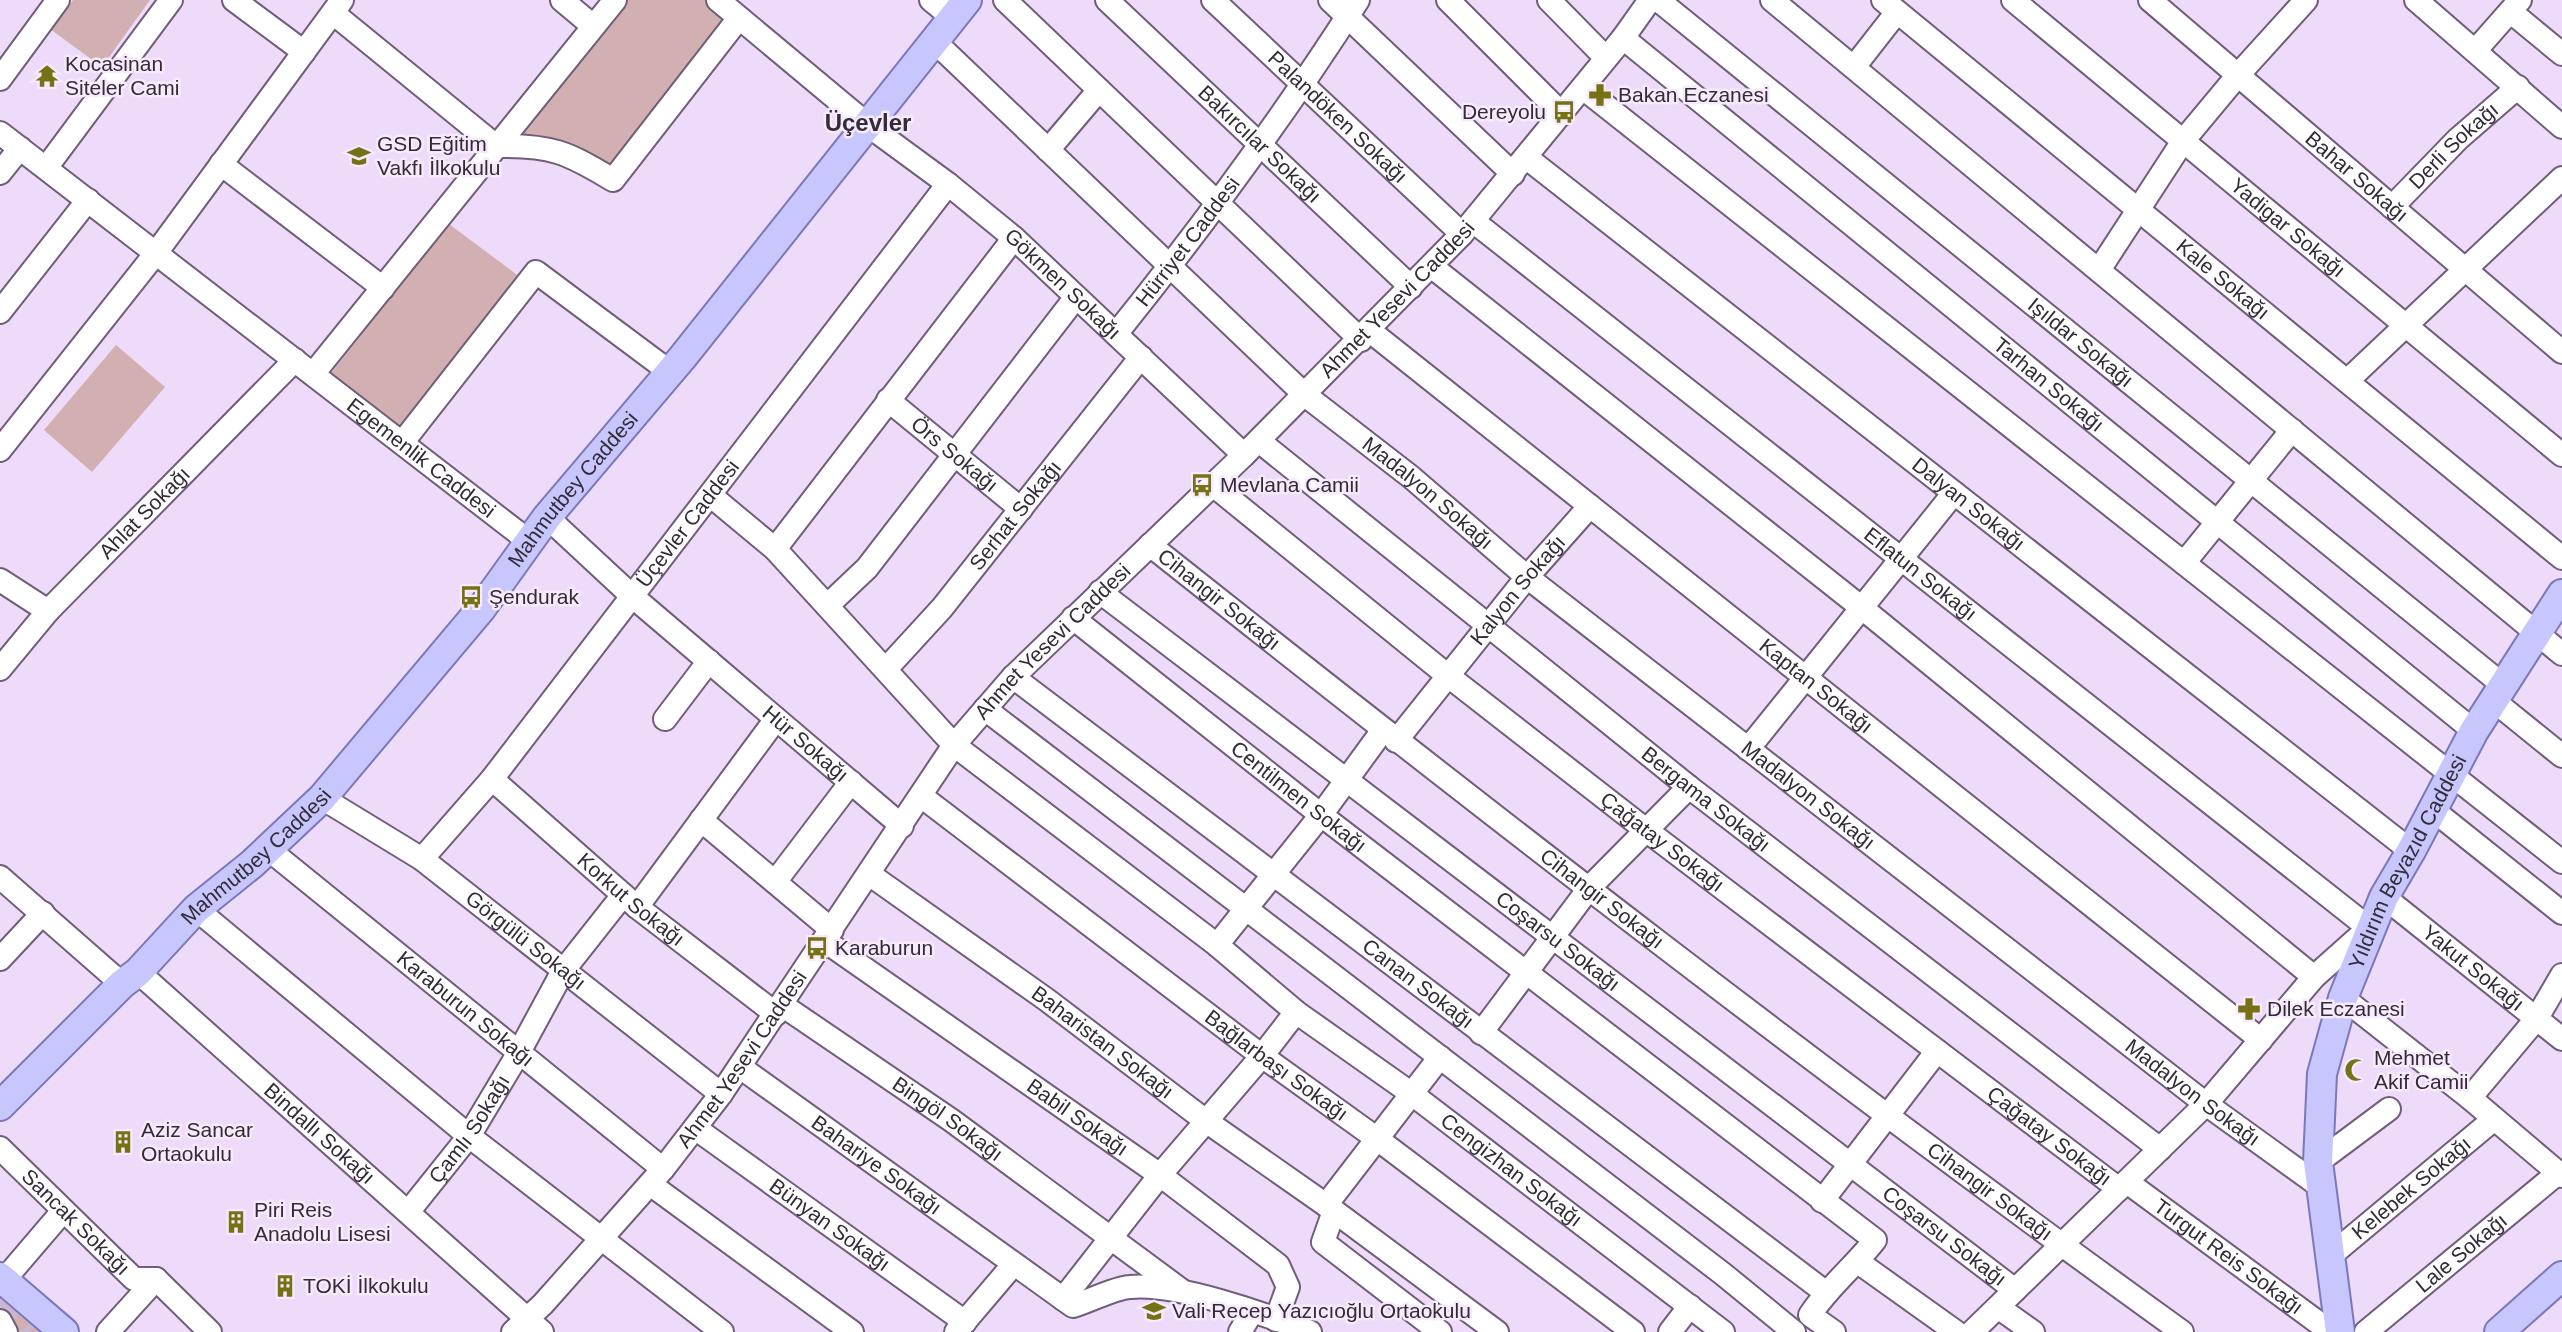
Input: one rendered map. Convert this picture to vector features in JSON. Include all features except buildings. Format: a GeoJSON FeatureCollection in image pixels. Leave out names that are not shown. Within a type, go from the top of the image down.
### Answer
{"type":"FeatureCollection","features":[{"type":"Feature","properties":{"kind":"main road","name":"Mahmutbey Caddesi"},"geometry":{"type":"LineString","coordinates":[[0,1106],[130,978],[196,909],[268,849],[322,798],[481,609],[547,517],[670,372],[869,126],[960,9]]}},
{"type":"Feature","properties":{"kind":"main road","name":"Yıldırım Beyazıd Caddesi"},"geometry":{"type":"LineString","coordinates":[[2340,1332],[2320,1175],[2322,1074],[2343,998],[2369,928],[2384,897],[2411,851],[2474,731],[2562,594]]}},
{"type":"Feature","properties":{"kind":"main road"},"geometry":{"type":"LineString","coordinates":[[2502,1331],[2562,1276]]}},
{"type":"Feature","properties":{"kind":"main road"},"geometry":{"type":"LineString","coordinates":[[2,1279],[64,1332]]}},
{"type":"Feature","properties":{"kind":"street"},"geometry":{"type":"LineString","coordinates":[[0,79],[58,0]]}},
{"type":"Feature","properties":{"kind":"street"},"geometry":{"type":"LineString","coordinates":[[46,168],[171,0]]}},
{"type":"Feature","properties":{"kind":"street"},"geometry":{"type":"LineString","coordinates":[[234,0],[304,52]]}},
{"type":"Feature","properties":{"kind":"street"},"geometry":{"type":"LineString","coordinates":[[562,0],[594,26]]}},
{"type":"Feature","properties":{"kind":"street"},"geometry":{"type":"LineString","coordinates":[[313,374],[615,0]]}},
{"type":"Feature","properties":{"kind":"street","name":"Gökmen Sokağı"},"geometry":{"type":"LineString","coordinates":[[718,0],[869,126],[948,184],[1014,238],[1141,357],[1252,448]]}},
{"type":"Feature","properties":{"kind":"street"},"geometry":{"type":"LineString","coordinates":[[931,0],[960,9]]}},
{"type":"Feature","properties":{"kind":"street","name":"Kaptan Sokağı"},"geometry":{"type":"LineString","coordinates":[[1005,0],[1218,203],[1365,335],[1590,506],[2261,1040]]}},
{"type":"Feature","properties":{"kind":"street","name":"Bakırcılar Sokağı"},"geometry":{"type":"LineString","coordinates":[[1107,0],[1411,287]]}},
{"type":"Feature","properties":{"kind":"street","name":"Palandöken Sokağı"},"geometry":{"type":"LineString","coordinates":[[1213,0],[1302,84],[1467,228]]}},
{"type":"Feature","properties":{"kind":"street","name":"Dalyan Sokağı"},"geometry":{"type":"LineString","coordinates":[[1330,0],[1352,9],[1520,166],[1954,493],[2411,851]]}},
{"type":"Feature","properties":{"kind":"street"},"geometry":{"type":"LineString","coordinates":[[1448,0],[1562,114]]}},
{"type":"Feature","properties":{"kind":"street"},"geometry":{"type":"LineString","coordinates":[[1549,0],[1606,58]]}},
{"type":"Feature","properties":{"kind":"street","name":"Ahmet Yesevi Caddesi"},"geometry":{"type":"LineString","coordinates":[[527,1328],[656,1177],[721,1094],[954,745],[1013,677],[1252,448],[1365,335],[1467,228],[1583,88],[1650,0]]}},
{"type":"Feature","properties":{"kind":"street","name":"Işıldar Sokağı"},"geometry":{"type":"LineString","coordinates":[[1658,0],[2253,480],[2499,693],[2562,756]]}},
{"type":"Feature","properties":{"kind":"street"},"geometry":{"type":"LineString","coordinates":[[1772,0],[2562,654]]}},
{"type":"Feature","properties":{"kind":"street","name":"Yadigar Sokağı"},"geometry":{"type":"LineString","coordinates":[[2013,0],[2562,455]]}},
{"type":"Feature","properties":{"kind":"street","name":"Bahar Sokağı"},"geometry":{"type":"LineString","coordinates":[[2150,0],[2562,352]]}},
{"type":"Feature","properties":{"kind":"street"},"geometry":{"type":"LineString","coordinates":[[2098,270],[2183,141],[2238,75],[2306,0]]}},
{"type":"Feature","properties":{"kind":"street"},"geometry":{"type":"LineString","coordinates":[[2416,0],[2562,127]]}},
{"type":"Feature","properties":{"kind":"street"},"geometry":{"type":"LineString","coordinates":[[1854,67],[1890,6]]}},
{"type":"Feature","properties":{"kind":"street","name":"Kale Sokağı"},"geometry":{"type":"LineString","coordinates":[[1890,6],[2562,558]]}},
{"type":"Feature","properties":{"kind":"street"},"geometry":{"type":"LineString","coordinates":[[2475,51],[2516,6],[2562,54]]}},
{"type":"Feature","properties":{"kind":"street"},"geometry":{"type":"LineString","coordinates":[[0,450],[156,253],[338,7],[496,146],[534,145],[574,156],[614,180],[739,18]]}},
{"type":"Feature","properties":{"kind":"street","name":"Hürriyet Caddesi"},"geometry":{"type":"LineString","coordinates":[[1116,334],[1218,203],[1352,9]]}},
{"type":"Feature","properties":{"kind":"street","name":"Tarhan Sokağı"},"geometry":{"type":"LineString","coordinates":[[1623,38],[2474,731]]}},
{"type":"Feature","properties":{"kind":"street","name":"Madalyon Sokağı"},"geometry":{"type":"LineString","coordinates":[[934,41],[1305,395],[1411,477],[1527,577],[2206,1104],[2320,1175]]}},
{"type":"Feature","properties":{"kind":"street","name":"Derli Sokağı"},"geometry":{"type":"LineString","coordinates":[[2392,207],[2458,139],[2518,87]]}},
{"type":"Feature","properties":{"kind":"street"},"geometry":{"type":"LineString","coordinates":[[1583,88],[2562,862]]}},
{"type":"Feature","properties":{"kind":"street"},"geometry":{"type":"LineString","coordinates":[[1048,150],[1099,90]]}},
{"type":"Feature","properties":{"kind":"street","name":"Egemenlik Caddesi"},"geometry":{"type":"LineString","coordinates":[[0,132],[530,542]]}},
{"type":"Feature","properties":{"kind":"street"},"geometry":{"type":"LineString","coordinates":[[0,173],[20,148]]}},
{"type":"Feature","properties":{"kind":"street"},"geometry":{"type":"LineString","coordinates":[[221,164],[382,288]]}},
{"type":"Feature","properties":{"kind":"street"},"geometry":{"type":"LineString","coordinates":[[2347,381],[2562,178]]}},
{"type":"Feature","properties":{"kind":"street","name":"Üçevler Caddesi"},"geometry":{"type":"LineString","coordinates":[[422,859],[492,779],[948,184]]}},
{"type":"Feature","properties":{"kind":"street"},"geometry":{"type":"LineString","coordinates":[[0,312],[88,200]]}},
{"type":"Feature","properties":{"kind":"street","name":"Eflatun Sokağı"},"geometry":{"type":"LineString","coordinates":[[1467,228],[1900,560],[2369,928]]}},
{"type":"Feature","properties":{"kind":"street"},"geometry":{"type":"LineString","coordinates":[[775,549],[1014,238]]}},
{"type":"Feature","properties":{"kind":"street"},"geometry":{"type":"LineString","coordinates":[[1431,266],[1862,608],[2314,977]]}},
{"type":"Feature","properties":{"kind":"street"},"geometry":{"type":"LineString","coordinates":[[402,443],[536,272],[670,372]]}},
{"type":"Feature","properties":{"kind":"street"},"geometry":{"type":"LineString","coordinates":[[828,605],[867,568],[1076,297]]}},
{"type":"Feature","properties":{"kind":"street","name":"Serhat Sokağı"},"geometry":{"type":"LineString","coordinates":[[886,669],[942,608],[1141,357]]}},
{"type":"Feature","properties":{"kind":"street","name":"Ahlat Sokağı"},"geometry":{"type":"LineString","coordinates":[[0,669],[48,611],[295,360]]}},
{"type":"Feature","properties":{"kind":"street","name":"Örs Sokağı"},"geometry":{"type":"LineString","coordinates":[[888,400],[1021,508]]}},
{"type":"Feature","properties":{"kind":"street"},"geometry":{"type":"LineString","coordinates":[[2184,563],[2219,523],[2292,430]]}},
{"type":"Feature","properties":{"kind":"street","name":"Bergama Sokağı"},"geometry":{"type":"LineString","coordinates":[[1252,448],[1487,626],[1689,787],[2160,1149]]}},
{"type":"Feature","properties":{"kind":"street","name":"Çağatay Sokağı"},"geometry":{"type":"LineString","coordinates":[[1214,485],[1448,675],[1646,830],[1937,1051],[2123,1185]]}},
{"type":"Feature","properties":{"kind":"street"},"geometry":{"type":"LineString","coordinates":[[1748,749],[1954,493]]}},
{"type":"Feature","properties":{"kind":"street","name":"Cengizhan Sokağı"},"geometry":{"type":"LineString","coordinates":[[710,495],[775,549],[954,745],[1216,945],[1296,1012],[1412,1094],[1723,1332]]}},
{"type":"Feature","properties":{"kind":"street","name":"Kalyon Sokağı"},"geometry":{"type":"LineString","coordinates":[[1216,945],[1346,782],[1448,675],[1527,577],[1590,506]]}},
{"type":"Feature","properties":{"kind":"street","name":"Hür Sokağı"},"geometry":{"type":"LineString","coordinates":[[547,517],[632,596],[902,826]]}},
{"type":"Feature","properties":{"kind":"street","name":"Cihangir Sokağı"},"geometry":{"type":"LineString","coordinates":[[1150,545],[1389,735],[1888,1115],[2182,1332]]}},
{"type":"Feature","properties":{"kind":"street"},"geometry":{"type":"LineString","coordinates":[[0,580],[48,611]]}},
{"type":"Feature","properties":{"kind":"street","name":"Coşarsu Sokağı"},"geometry":{"type":"LineString","coordinates":[[1100,592],[1346,782],[2015,1290]]}},
{"type":"Feature","properties":{"kind":"street","name":"Centilmen Sokağı"},"geometry":{"type":"LineString","coordinates":[[1073,618],[1321,815],[1875,1240],[1858,1262]]}},
{"type":"Feature","properties":{"kind":"street"},"geometry":{"type":"LineString","coordinates":[[665,719],[709,662]]}},
{"type":"Feature","properties":{"kind":"street","name":"Canan Sokağı"},"geometry":{"type":"LineString","coordinates":[[1013,677],[1825,1292]]}},
{"type":"Feature","properties":{"kind":"street"},"geometry":{"type":"LineString","coordinates":[[986,709],[1440,1057],[1801,1326],[1834,1332]]}},
{"type":"Feature","properties":{"kind":"street","name":"Çamlı Sokağı"},"geometry":{"type":"LineString","coordinates":[[409,1211],[469,1136],[518,1054],[563,971],[630,901],[701,820],[776,719]]}},
{"type":"Feature","properties":{"kind":"street","name":"Korkut Sokağı"},"geometry":{"type":"LineString","coordinates":[[492,779],[630,901],[779,1009]]}},
{"type":"Feature","properties":{"kind":"street"},"geometry":{"type":"LineString","coordinates":[[775,882],[851,783]]}},
{"type":"Feature","properties":{"kind":"street"},"geometry":{"type":"LineString","coordinates":[[1481,1033],[1590,887],[1689,787]]}},
{"type":"Feature","properties":{"kind":"street","name":"Bağlarbaşı Sokağı"},"geometry":{"type":"LineString","coordinates":[[921,796],[1262,1056],[1376,1138],[1633,1332]]}},
{"type":"Feature","properties":{"kind":"street","name":"Görgülü Sokağı"},"geometry":{"type":"LineString","coordinates":[[322,798],[422,859],[721,1094]]}},
{"type":"Feature","properties":{"kind":"street"},"geometry":{"type":"LineString","coordinates":[[2433,810],[2562,913]]}},
{"type":"Feature","properties":{"kind":"street","name":"Babil Sokağı"},"geometry":{"type":"LineString","coordinates":[[701,820],[775,882],[829,935],[1160,1176],[1278,1265],[1288,1287],[1276,1320]]}},
{"type":"Feature","properties":{"kind":"street","name":"Karaburun Sokağı"},"geometry":{"type":"LineString","coordinates":[[268,849],[518,1054],[656,1177],[852,1332]]}},
{"type":"Feature","properties":{"kind":"street","name":"Baharistan Sokağı"},"geometry":{"type":"LineString","coordinates":[[870,874],[1047,1000],[1206,1121],[1330,1208],[1497,1332]]}},
{"type":"Feature","properties":{"kind":"street","name":"Bindallı Sokağı"},"geometry":{"type":"LineString","coordinates":[[0,877],[43,913],[130,978],[409,1211],[527,1328]]}},
{"type":"Feature","properties":{"kind":"street","name":"Yakut Sokağı"},"geometry":{"type":"LineString","coordinates":[[2384,897],[2562,1039]]}},
{"type":"Feature","properties":{"kind":"street"},"geometry":{"type":"LineString","coordinates":[[196,909],[469,1136],[722,1332]]}},
{"type":"Feature","properties":{"kind":"street"},"geometry":{"type":"LineString","coordinates":[[0,959],[43,913]]}},
{"type":"Feature","properties":{"kind":"street"},"geometry":{"type":"LineString","coordinates":[[1972,1332],[2206,1104],[2314,977],[2369,928]]}},
{"type":"Feature","properties":{"kind":"street"},"geometry":{"type":"LineString","coordinates":[[2470,1098],[2536,1018],[2562,975]]}},
{"type":"Feature","properties":{"kind":"street"},"geometry":{"type":"LineString","coordinates":[[2343,998],[2470,1098],[2560,1175]]}},
{"type":"Feature","properties":{"kind":"street","name":"Bingöl Sokağı"},"geometry":{"type":"LineString","coordinates":[[779,1009],[951,1120],[1186,1294]]}},
{"type":"Feature","properties":{"kind":"street"},"geometry":{"type":"LineString","coordinates":[[1296,1012],[1262,1056],[1160,1176],[1063,1299],[1073,1306],[1130,1287],[1186,1294],[1252,1312],[1310,1332]]}},
{"type":"Feature","properties":{"kind":"street"},"geometry":{"type":"LineString","coordinates":[[1822,1201],[1937,1051]]}},
{"type":"Feature","properties":{"kind":"street"},"geometry":{"type":"LineString","coordinates":[[1440,1057],[1376,1138],[1330,1208],[1323,1242],[1440,1332]]}},
{"type":"Feature","properties":{"kind":"street","name":"Bahariye Sokağı"},"geometry":{"type":"LineString","coordinates":[[740,1067],[1063,1299]]}},
{"type":"Feature","properties":{"kind":"street"},"geometry":{"type":"LineString","coordinates":[[2320,1175],[2389,1109]]}},
{"type":"Feature","properties":{"kind":"street","name":"Kelebek Sokağı"},"geometry":{"type":"LineString","coordinates":[[2330,1256],[2493,1120]]}},
{"type":"Feature","properties":{"kind":"street","name":"Bünyan Sokağı"},"geometry":{"type":"LineString","coordinates":[[695,1128],[961,1327]]}},
{"type":"Feature","properties":{"kind":"street","name":"Sancak Sokağı"},"geometry":{"type":"LineString","coordinates":[[0,1148],[134,1279],[156,1279],[210,1332]]}},
{"type":"Feature","properties":{"kind":"street","name":"Lale Sokağı"},"geometry":{"type":"LineString","coordinates":[[2366,1332],[2560,1175]]}},
{"type":"Feature","properties":{"kind":"street","name":"Turgut Reis Sokağı"},"geometry":{"type":"LineString","coordinates":[[2123,1185],[2331,1332]]}},
{"type":"Feature","properties":{"kind":"street"},"geometry":{"type":"LineString","coordinates":[[2,1279],[63,1211]]}},
{"type":"Feature","properties":{"kind":"street"},"geometry":{"type":"LineString","coordinates":[[1801,1326],[1825,1292],[1858,1262],[1956,1332]]}},
{"type":"Feature","properties":{"kind":"street"},"geometry":{"type":"LineString","coordinates":[[961,1327],[1013,1265]]}},
{"type":"Feature","properties":{"kind":"street"},"geometry":{"type":"LineString","coordinates":[[108,1332],[156,1279]]}},
{"type":"Feature","properties":{"kind":"street"},"geometry":{"type":"LineString","coordinates":[[1671,1332],[1690,1306]]}},
{"type":"Feature","properties":{"kind":"street"},"geometry":{"type":"LineString","coordinates":[[1998,1307],[2033,1332]]}},
{"type":"Feature","properties":{"kind":"street"},"geometry":{"type":"LineString","coordinates":[[1240,1332],[1252,1312]]}},
{"type":"Feature","properties":{"kind":"street"},"geometry":{"type":"LineString","coordinates":[[0,1321],[6,1332]]}},
{"type":"Feature","properties":{"kind":"shaded area"},"geometry":{"type":"Polygon","coordinates":[[[73,0],[150,0],[102,67],[50,29],[73,0]]]}},
{"type":"Feature","properties":{"kind":"shaded area"},"geometry":{"type":"Polygon","coordinates":[[[624,0],[705,0],[731,19],[611,174],[513,136],[624,0]]]}},
{"type":"Feature","properties":{"kind":"shaded area"},"geometry":{"type":"Polygon","coordinates":[[[449,224],[520,277],[401,429],[328,377],[449,224]]]}},
{"type":"Feature","properties":{"kind":"shaded area"},"geometry":{"type":"Polygon","coordinates":[[[116,345],[165,387],[92,472],[44,430],[116,345]]]}},
{"type":"Feature","properties":{"kind":"shaded area"},"geometry":{"type":"Polygon","coordinates":[[[4,1292],[49,1332],[17,1332],[4,1292]]]}},
{"type":"Feature","properties":{"kind":"tunnel"},"geometry":{"type":"LineString","coordinates":[[0,1294],[29,1332]]}},
{"type":"Feature","properties":{"kind":"place","name":"Kocasinan Siteler Cami"},"geometry":{"type":"Point","coordinates":[47,76]}},
{"type":"Feature","properties":{"kind":"place","name":"Bakan Eczanesi"},"geometry":{"type":"Point","coordinates":[1600,95]}},
{"type":"Feature","properties":{"kind":"place","name":"Dereyolu"},"geometry":{"type":"Point","coordinates":[1564,112]}},
{"type":"Feature","properties":{"kind":"place","name":"GSD Eğitim Vakfı İlkokulu"},"geometry":{"type":"Point","coordinates":[359,156]}},
{"type":"Feature","properties":{"kind":"place","name":"Mevlana Camii"},"geometry":{"type":"Point","coordinates":[1202,485]}},
{"type":"Feature","properties":{"kind":"place","name":"Şendurak"},"geometry":{"type":"Point","coordinates":[471,597]}},
{"type":"Feature","properties":{"kind":"place","name":"Karaburun"},"geometry":{"type":"Point","coordinates":[817,948]}},
{"type":"Feature","properties":{"kind":"place","name":"Dilek Eczanesi"},"geometry":{"type":"Point","coordinates":[2249,1009]}},
{"type":"Feature","properties":{"kind":"place","name":"Mehmet Akif Camii"},"geometry":{"type":"Point","coordinates":[2356,1070]}},
{"type":"Feature","properties":{"kind":"place","name":"Aziz Sancar Ortaokulu"},"geometry":{"type":"Point","coordinates":[123,1142]}},
{"type":"Feature","properties":{"kind":"place","name":"Piri Reis Anadolu Lisesi"},"geometry":{"type":"Point","coordinates":[236,1222]}},
{"type":"Feature","properties":{"kind":"place","name":"TOKİ İlkokulu"},"geometry":{"type":"Point","coordinates":[285,1286]}},
{"type":"Feature","properties":{"kind":"place","name":"Vali Recep Yazıcıoğlu Ortaokulu"},"geometry":{"type":"Point","coordinates":[1154,1311]}},
{"type":"Feature","properties":{"kind":"district","name":"Üçevler"},"geometry":{"type":"Point","coordinates":[868,123]}}]}
